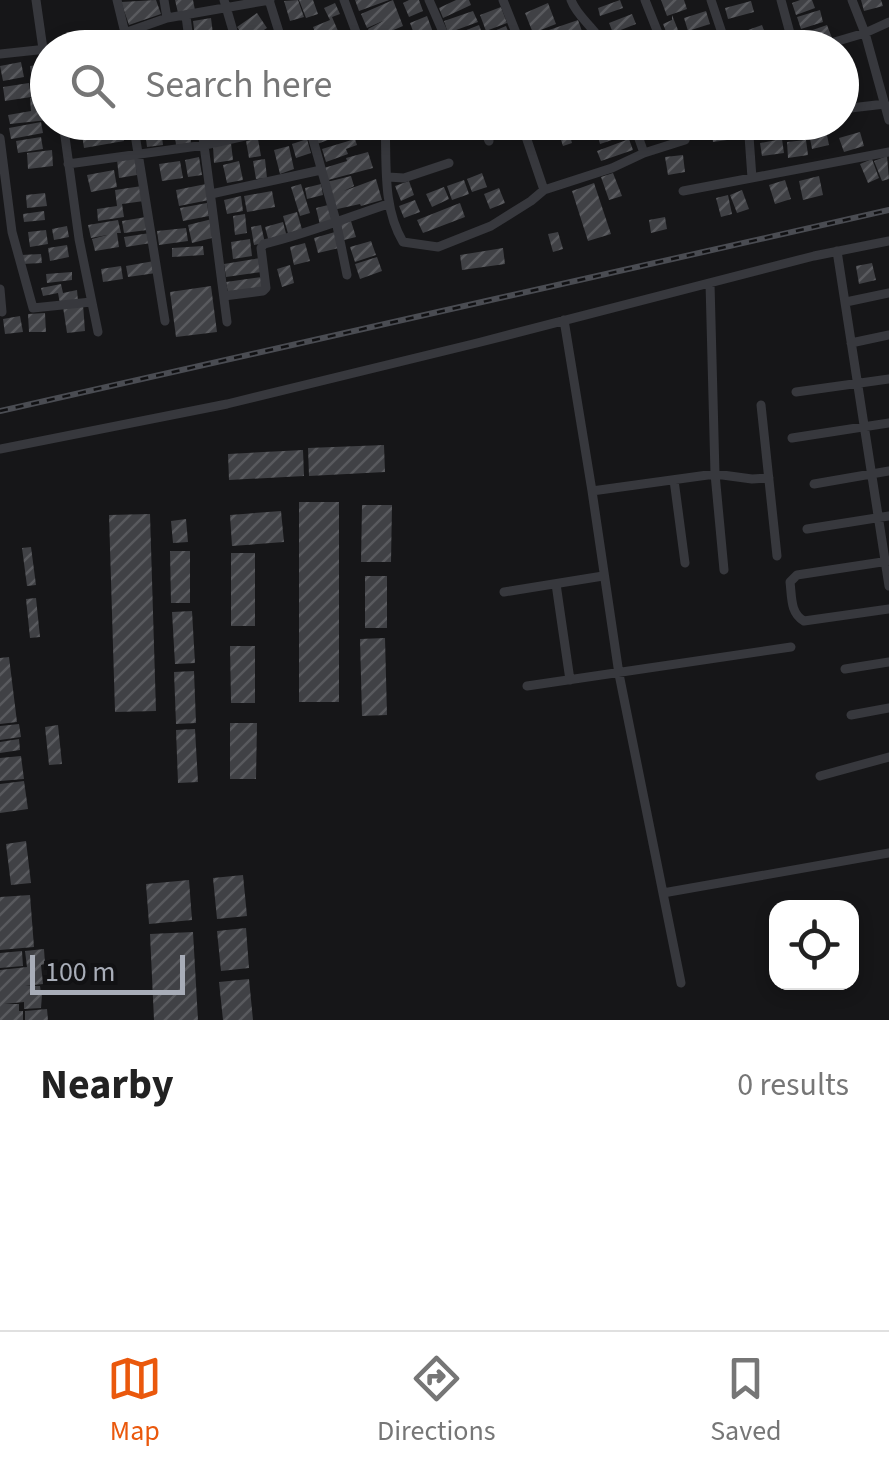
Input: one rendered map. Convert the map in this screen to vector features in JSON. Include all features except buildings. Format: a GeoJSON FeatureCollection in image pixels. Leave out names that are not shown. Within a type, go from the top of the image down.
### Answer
{"type":"FeatureCollection","features":[{"type":"Feature","properties":{"kind":"street"},"geometry":{"type":"LineString","coordinates":[[36,0],[42,30]]}},
{"type":"Feature","properties":{"kind":"street"},"geometry":{"type":"LineString","coordinates":[[117,0],[121,30]]}},
{"type":"Feature","properties":{"kind":"street"},"geometry":{"type":"LineString","coordinates":[[164,0],[167,18]]}},
{"type":"Feature","properties":{"kind":"street"},"geometry":{"type":"LineString","coordinates":[[132,30],[225,4],[270,0],[279,30]]}},
{"type":"Feature","properties":{"kind":"street"},"geometry":{"type":"LineString","coordinates":[[344,0],[355,30]]}},
{"type":"Feature","properties":{"kind":"street"},"geometry":{"type":"LineString","coordinates":[[428,0],[442,30]]}},
{"type":"Feature","properties":{"kind":"street"},"geometry":{"type":"LineString","coordinates":[[503,0],[515,30]]}},
{"type":"Feature","properties":{"kind":"street"},"geometry":{"type":"LineString","coordinates":[[571,0],[576,11],[596,30]]}},
{"type":"Feature","properties":{"kind":"street"},"geometry":{"type":"LineString","coordinates":[[646,0],[657,30]]}},
{"type":"Feature","properties":{"kind":"street"},"geometry":{"type":"LineString","coordinates":[[711,0],[721,30]]}},
{"type":"Feature","properties":{"kind":"street"},"geometry":{"type":"LineString","coordinates":[[781,0],[789,30]]}},
{"type":"Feature","properties":{"kind":"street"},"geometry":{"type":"LineString","coordinates":[[852,0],[889,120]]}},
{"type":"Feature","properties":{"kind":"street"},"geometry":{"type":"LineString","coordinates":[[225,4],[233,30]]}},
{"type":"Feature","properties":{"kind":"street"},"geometry":{"type":"LineString","coordinates":[[186,16],[188,30]]}},
{"type":"Feature","properties":{"kind":"street"},"geometry":{"type":"LineString","coordinates":[[859,35],[889,22]]}},
{"type":"Feature","properties":{"kind":"street"},"geometry":{"type":"LineString","coordinates":[[0,54],[30,51]]}},
{"type":"Feature","properties":{"kind":"street"},"geometry":{"type":"LineString","coordinates":[[859,107],[885,104]]}},
{"type":"Feature","properties":{"kind":"street"},"geometry":{"type":"LineString","coordinates":[[0,138],[12,232],[33,308],[92,302]]}},
{"type":"Feature","properties":{"kind":"street"},"geometry":{"type":"LineString","coordinates":[[65,140],[98,332]]}},
{"type":"Feature","properties":{"kind":"street"},"geometry":{"type":"LineString","coordinates":[[136,140],[164,321]]}},
{"type":"Feature","properties":{"kind":"street"},"geometry":{"type":"LineString","coordinates":[[204,140],[228,322]]}},
{"type":"Feature","properties":{"kind":"street"},"geometry":{"type":"LineString","coordinates":[[68,164],[221,140]]}},
{"type":"Feature","properties":{"kind":"street"},"geometry":{"type":"LineString","coordinates":[[313,140],[347,275]]}},
{"type":"Feature","properties":{"kind":"street"},"geometry":{"type":"LineString","coordinates":[[386,140],[388,204],[393,225],[403,242],[438,247],[491,226],[544,190],[685,140]]}},
{"type":"Feature","properties":{"kind":"street"},"geometry":{"type":"LineString","coordinates":[[526,140],[544,190]]}},
{"type":"Feature","properties":{"kind":"street"},"geometry":{"type":"LineString","coordinates":[[639,140],[644,153]]}},
{"type":"Feature","properties":{"kind":"street"},"geometry":{"type":"LineString","coordinates":[[749,140],[752,178]]}},
{"type":"Feature","properties":{"kind":"street"},"geometry":{"type":"LineString","coordinates":[[683,191],[889,152]]}},
{"type":"Feature","properties":{"kind":"street"},"geometry":{"type":"LineString","coordinates":[[388,177],[404,178],[449,163]]}},
{"type":"Feature","properties":{"kind":"street"},"geometry":{"type":"LineString","coordinates":[[212,194],[321,170]]}},
{"type":"Feature","properties":{"kind":"street"},"geometry":{"type":"LineString","coordinates":[[224,296],[265,290],[261,248],[264,244],[303,235],[388,204]]}},
{"type":"Feature","properties":{"kind":"street"},"geometry":{"type":"LineString","coordinates":[[0,234],[12,232]]}},
{"type":"Feature","properties":{"kind":"street"},"geometry":{"type":"LineString","coordinates":[[0,449],[227,404],[889,241]]}},
{"type":"Feature","properties":{"kind":"street"},"geometry":{"type":"LineString","coordinates":[[837,251],[872,474],[884,517],[889,586]]}},
{"type":"Feature","properties":{"kind":"street"},"geometry":{"type":"LineString","coordinates":[[710,283],[715,474],[724,570]]}},
{"type":"Feature","properties":{"kind":"street"},"geometry":{"type":"LineString","coordinates":[[0,289],[2,312]]}},
{"type":"Feature","properties":{"kind":"street"},"geometry":{"type":"LineString","coordinates":[[846,302],[889,292]]}},
{"type":"Feature","properties":{"kind":"street"},"geometry":{"type":"LineString","coordinates":[[564,320],[618,674],[682,983]]}},
{"type":"Feature","properties":{"kind":"street"},"geometry":{"type":"LineString","coordinates":[[851,343],[889,335]]}},
{"type":"Feature","properties":{"kind":"street"},"geometry":{"type":"LineString","coordinates":[[796,392],[889,379]]}},
{"type":"Feature","properties":{"kind":"street"},"geometry":{"type":"LineString","coordinates":[[761,405],[777,556]]}},
{"type":"Feature","properties":{"kind":"street"},"geometry":{"type":"LineString","coordinates":[[792,438],[889,423]]}},
{"type":"Feature","properties":{"kind":"street"},"geometry":{"type":"LineString","coordinates":[[814,484],[889,471]]}},
{"type":"Feature","properties":{"kind":"street"},"geometry":{"type":"LineString","coordinates":[[592,491],[715,474],[752,480],[769,478]]}},
{"type":"Feature","properties":{"kind":"street"},"geometry":{"type":"LineString","coordinates":[[674,480],[685,563]]}},
{"type":"Feature","properties":{"kind":"street"},"geometry":{"type":"LineString","coordinates":[[807,530],[884,517]]}},
{"type":"Feature","properties":{"kind":"street"},"geometry":{"type":"LineString","coordinates":[[887,561],[798,575],[790,582],[793,608],[804,621],[889,609]]}},
{"type":"Feature","properties":{"kind":"street"},"geometry":{"type":"LineString","coordinates":[[504,592],[603,576]]}},
{"type":"Feature","properties":{"kind":"street"},"geometry":{"type":"LineString","coordinates":[[556,584],[570,680]]}},
{"type":"Feature","properties":{"kind":"street"},"geometry":{"type":"LineString","coordinates":[[527,686],[792,648]]}},
{"type":"Feature","properties":{"kind":"street"},"geometry":{"type":"LineString","coordinates":[[845,669],[889,662]]}},
{"type":"Feature","properties":{"kind":"street"},"geometry":{"type":"LineString","coordinates":[[852,716],[889,708]]}},
{"type":"Feature","properties":{"kind":"street"},"geometry":{"type":"LineString","coordinates":[[820,776],[889,758]]}},
{"type":"Feature","properties":{"kind":"street"},"geometry":{"type":"LineString","coordinates":[[663,893],[889,853]]}},
{"type":"Feature","properties":{"kind":"railway"},"geometry":{"type":"LineString","coordinates":[[0,411],[889,210]]}}]}
